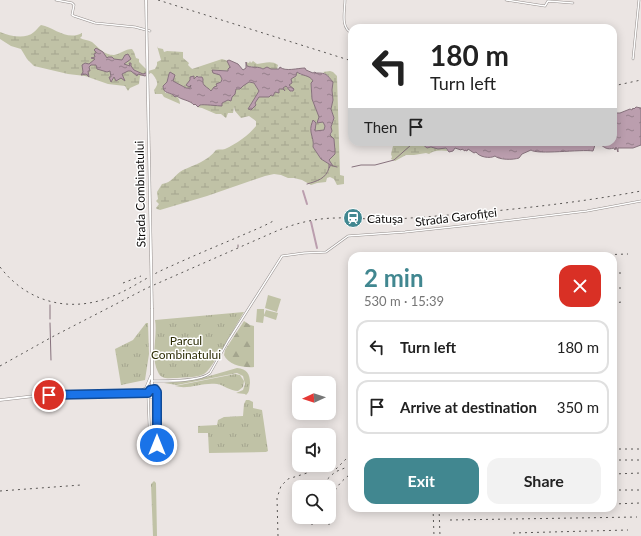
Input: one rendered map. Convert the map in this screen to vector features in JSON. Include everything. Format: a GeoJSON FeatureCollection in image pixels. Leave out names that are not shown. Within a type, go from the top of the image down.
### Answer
{"type":"FeatureCollection","features":[{"type":"Feature","properties":{"kind":"street"},"geometry":{"type":"LineString","coordinates":[[56,0],[72,3],[74,16],[95,23],[135,27],[150,31]]}},
{"type":"Feature","properties":{"kind":"street","name":"Strada Combinatului"},"geometry":{"type":"LineString","coordinates":[[146,0],[152,309],[152,388]]}},
{"type":"Feature","properties":{"kind":"street"},"geometry":{"type":"LineString","coordinates":[[345,0],[344,26],[348,31]]}},
{"type":"Feature","properties":{"kind":"street"},"geometry":{"type":"LineString","coordinates":[[506,0],[543,6],[546,5],[548,1],[573,3]]}},
{"type":"Feature","properties":{"kind":"street"},"geometry":{"type":"LineString","coordinates":[[633,59],[639,0]]}},
{"type":"Feature","properties":{"kind":"street","name":"Strada Garofiței"},"geometry":{"type":"LineString","coordinates":[[152,381],[200,378],[210,373],[282,256],[326,252],[348,236],[405,232],[587,211],[641,201]]}},
{"type":"Feature","properties":{"kind":"street"},"geometry":{"type":"LineString","coordinates":[[131,394],[144,390],[152,375]]}},
{"type":"Feature","properties":{"kind":"street"},"geometry":{"type":"LineString","coordinates":[[150,445],[148,394],[152,388],[156,391],[157,395],[157,445]]}},
{"type":"Feature","properties":{"kind":"street"},"geometry":{"type":"LineString","coordinates":[[0,400],[35,396],[148,394],[152,397],[157,395]]}},
{"type":"Feature","properties":{"kind":"street"},"geometry":{"type":"LineString","coordinates":[[150,431],[157,431]]}},
{"type":"Feature","properties":{"kind":"green space"},"geometry":{"type":"Polygon","coordinates":[[[41,25],[71,36],[82,33],[80,38],[92,42],[102,51],[110,55],[132,49],[136,58],[139,59],[139,62],[148,71],[155,69],[157,62],[161,60],[157,46],[158,48],[163,49],[164,52],[183,52],[183,58],[189,63],[188,65],[192,69],[222,59],[228,61],[230,67],[228,71],[216,70],[213,73],[220,75],[222,79],[218,86],[211,91],[203,84],[202,77],[196,76],[190,80],[190,89],[172,81],[173,74],[170,72],[165,93],[176,96],[180,101],[180,104],[164,97],[162,94],[155,94],[154,90],[157,82],[151,73],[140,76],[139,84],[130,88],[128,91],[125,86],[108,84],[85,76],[68,74],[34,66],[27,59],[21,49],[11,46],[0,39],[0,32],[22,37],[34,32],[41,25]]]}},
{"type":"Feature","properties":{"kind":"green space"},"geometry":{"type":"Polygon","coordinates":[[[250,61],[251,63],[253,61],[257,64],[271,62],[278,65],[277,69],[247,66],[246,62],[249,63],[250,61]]]}},
{"type":"Feature","properties":{"kind":"green space"},"geometry":{"type":"Polygon","coordinates":[[[330,71],[337,76],[340,175],[344,176],[344,184],[337,185],[334,179],[330,177],[327,178],[326,182],[311,185],[302,180],[274,174],[160,210],[156,208],[159,204],[156,201],[158,199],[157,192],[162,184],[171,180],[183,170],[205,160],[216,150],[225,149],[234,145],[256,126],[256,121],[249,116],[241,118],[235,111],[234,107],[233,113],[228,113],[226,118],[221,114],[216,114],[197,107],[204,104],[222,106],[222,103],[228,100],[231,101],[236,89],[249,82],[254,83],[259,91],[248,109],[253,108],[256,105],[254,104],[259,97],[273,96],[275,92],[279,93],[279,89],[283,89],[285,86],[287,86],[292,92],[289,85],[291,79],[296,76],[297,72],[301,75],[304,74],[311,77],[313,81],[311,83],[311,93],[316,110],[318,110],[318,121],[323,122],[325,126],[324,130],[315,131],[316,123],[313,121],[311,133],[314,149],[321,159],[329,164],[330,167],[332,164],[330,159],[335,152],[334,139],[330,135],[332,133],[331,127],[334,119],[331,109],[333,100],[333,82],[323,72],[330,71]]]}},
{"type":"Feature","properties":{"kind":"green space"},"geometry":{"type":"Polygon","coordinates":[[[393,146],[424,146],[427,148],[445,148],[448,151],[443,150],[429,154],[406,155],[395,161],[391,159],[393,146]]]}},
{"type":"Feature","properties":{"kind":"green space"},"geometry":{"type":"Polygon","coordinates":[[[268,295],[281,299],[277,312],[265,308],[268,295]]]}},
{"type":"Feature","properties":{"kind":"green space"},"geometry":{"type":"Polygon","coordinates":[[[257,309],[264,309],[264,315],[266,310],[278,313],[276,320],[264,316],[263,323],[256,322],[257,309]]]}},
{"type":"Feature","properties":{"kind":"green space","name":"Parcul Combinatului"},"geometry":{"type":"Polygon","coordinates":[[[244,312],[213,364],[204,374],[194,377],[171,378],[166,378],[159,375],[154,353],[156,332],[155,320],[244,312]]]}},
{"type":"Feature","properties":{"kind":"green space"},"geometry":{"type":"Polygon","coordinates":[[[244,321],[254,326],[254,367],[237,365],[229,361],[224,355],[225,350],[244,321]]]}},
{"type":"Feature","properties":{"kind":"green space"},"geometry":{"type":"Polygon","coordinates":[[[146,323],[148,323],[149,354],[145,380],[121,385],[115,349],[133,340],[146,323]]]}},
{"type":"Feature","properties":{"kind":"green space"},"geometry":{"type":"Polygon","coordinates":[[[237,368],[246,371],[249,377],[249,390],[246,395],[236,393],[243,390],[245,384],[243,376],[237,373],[177,385],[164,383],[199,379],[237,368]]]}},
{"type":"Feature","properties":{"kind":"green space"},"geometry":{"type":"Polygon","coordinates":[[[235,374],[240,375],[244,381],[243,387],[238,391],[217,384],[185,387],[175,386],[235,374]]]}},
{"type":"Feature","properties":{"kind":"green space"},"geometry":{"type":"Polygon","coordinates":[[[246,400],[253,402],[253,408],[262,410],[268,451],[209,453],[208,433],[198,433],[198,426],[217,425],[218,420],[224,417],[243,416],[244,404],[246,400]]]}},
{"type":"Feature","properties":{"kind":"green space"},"geometry":{"type":"Polygon","coordinates":[[[154,481],[156,483],[157,536],[153,536],[151,484],[154,481]]]}},
{"type":"Feature","properties":{"kind":"water"},"geometry":{"type":"Polygon","coordinates":[[[96,48],[103,52],[107,58],[112,57],[114,59],[122,60],[125,55],[128,54],[131,59],[124,64],[130,66],[129,63],[131,63],[134,70],[143,74],[148,72],[149,74],[145,76],[138,74],[137,76],[131,71],[128,71],[122,74],[125,81],[121,78],[116,81],[114,77],[111,82],[109,77],[111,77],[110,71],[107,72],[97,69],[96,65],[91,65],[89,67],[90,71],[88,71],[89,77],[86,74],[81,75],[83,72],[82,65],[85,63],[89,64],[95,59],[91,58],[95,57],[94,54],[96,52],[94,50],[96,48]]]}},
{"type":"Feature","properties":{"kind":"water"},"geometry":{"type":"Polygon","coordinates":[[[229,60],[238,64],[243,70],[246,68],[246,62],[247,66],[263,69],[267,67],[271,69],[279,69],[280,67],[288,70],[305,68],[313,73],[324,74],[333,82],[333,100],[331,109],[334,118],[330,135],[334,139],[335,154],[329,160],[333,166],[331,165],[329,168],[329,164],[321,159],[313,147],[311,125],[313,120],[316,123],[315,131],[324,130],[325,126],[323,122],[317,123],[319,117],[312,99],[312,79],[297,72],[296,76],[291,79],[292,83],[289,85],[294,89],[293,91],[290,91],[286,86],[283,88],[285,91],[283,89],[279,89],[279,93],[275,92],[273,96],[259,97],[255,103],[256,105],[251,110],[248,109],[259,91],[254,83],[249,82],[240,89],[236,89],[231,101],[228,100],[222,103],[222,106],[200,105],[198,107],[195,104],[194,105],[177,96],[175,97],[163,89],[170,72],[175,75],[173,81],[186,88],[190,88],[191,85],[189,87],[186,85],[190,80],[190,77],[194,76],[194,79],[197,76],[202,77],[204,85],[211,91],[217,86],[216,84],[221,82],[222,79],[220,75],[213,73],[212,70],[228,71],[230,67],[227,61],[229,60]]]}},
{"type":"Feature","properties":{"kind":"water"},"geometry":{"type":"Polygon","coordinates":[[[636,107],[641,108],[641,145],[633,148],[618,148],[618,152],[616,147],[615,150],[614,148],[605,148],[602,146],[617,146],[617,113],[630,109],[632,110],[633,108],[634,109],[636,107]]]}},
{"type":"Feature","properties":{"kind":"water"},"geometry":{"type":"Polygon","coordinates":[[[424,146],[595,146],[593,151],[542,152],[531,150],[522,154],[519,158],[510,159],[503,159],[495,156],[485,157],[468,149],[465,151],[455,148],[453,151],[449,152],[446,148],[427,148],[424,146]]]}},
{"type":"Feature","properties":{"kind":"waterway"},"geometry":{"type":"LineString","coordinates":[[352,167],[361,165],[375,165],[394,160],[410,146]]}},
{"type":"Feature","properties":{"kind":"waterway"},"geometry":{"type":"LineString","coordinates":[[333,166],[337,167]]}},
{"type":"Feature","properties":{"kind":"waterway"},"geometry":{"type":"LineString","coordinates":[[307,184],[318,181],[326,175],[329,168]]}},
{"type":"Feature","properties":{"kind":"waterway"},"geometry":{"type":"LineString","coordinates":[[303,191],[307,204]]}},
{"type":"Feature","properties":{"kind":"waterway"},"geometry":{"type":"LineString","coordinates":[[311,222],[317,248]]}},
{"type":"Feature","properties":{"kind":"waterway"},"geometry":{"type":"LineString","coordinates":[[50,305],[50,319]]}},
{"type":"Feature","properties":{"kind":"waterway"},"geometry":{"type":"LineString","coordinates":[[50,323],[51,360]]}},
{"type":"Feature","properties":{"kind":"railway"},"geometry":{"type":"LineString","coordinates":[[158,0],[348,60]]}},
{"type":"Feature","properties":{"kind":"railway"},"geometry":{"type":"LineString","coordinates":[[617,85],[641,80]]}},
{"type":"Feature","properties":{"kind":"railway"},"geometry":{"type":"LineString","coordinates":[[0,366],[52,337],[147,288],[272,233],[296,224],[329,218],[390,219],[489,211],[581,201],[641,191]]}},
{"type":"Feature","properties":{"kind":"railway"},"geometry":{"type":"LineString","coordinates":[[0,267],[12,280],[25,290],[40,298],[71,304],[87,303],[104,300],[120,293],[163,270],[275,220]]}},
{"type":"Feature","properties":{"kind":"railway"},"geometry":{"type":"LineString","coordinates":[[617,254],[628,254]]}},
{"type":"Feature","properties":{"kind":"railway"},"geometry":{"type":"LineString","coordinates":[[617,273],[622,273]]}},
{"type":"Feature","properties":{"kind":"railway"},"geometry":{"type":"LineString","coordinates":[[123,283],[141,276]]}},
{"type":"Feature","properties":{"kind":"railway"},"geometry":{"type":"LineString","coordinates":[[617,288],[625,288]]}},
{"type":"Feature","properties":{"kind":"railway"},"geometry":{"type":"LineString","coordinates":[[617,303],[622,302]]}},
{"type":"Feature","properties":{"kind":"railway"},"geometry":{"type":"LineString","coordinates":[[617,449],[641,449]]}},
{"type":"Feature","properties":{"kind":"railway"},"geometry":{"type":"LineString","coordinates":[[336,469],[348,458]]}},
{"type":"Feature","properties":{"kind":"railway"},"geometry":{"type":"LineString","coordinates":[[617,460],[641,460]]}},
{"type":"Feature","properties":{"kind":"railway"},"geometry":{"type":"LineString","coordinates":[[326,480],[335,472],[348,467]]}},
{"type":"Feature","properties":{"kind":"railway"},"geometry":{"type":"LineString","coordinates":[[278,536],[277,498],[281,486],[288,479],[309,472]]}},
{"type":"Feature","properties":{"kind":"railway"},"geometry":{"type":"LineString","coordinates":[[617,474],[641,473]]}},
{"type":"Feature","properties":{"kind":"railway"},"geometry":{"type":"LineString","coordinates":[[336,490],[348,476]]}},
{"type":"Feature","properties":{"kind":"railway"},"geometry":{"type":"LineString","coordinates":[[0,491],[81,485]]}},
{"type":"Feature","properties":{"kind":"railway"},"geometry":{"type":"LineString","coordinates":[[617,490],[641,490]]}},
{"type":"Feature","properties":{"kind":"railway"},"geometry":{"type":"LineString","coordinates":[[617,504],[640,503]]}},
{"type":"Feature","properties":{"kind":"railway"},"geometry":{"type":"LineString","coordinates":[[433,512],[434,536]]}},
{"type":"Feature","properties":{"kind":"railway"},"geometry":{"type":"LineString","coordinates":[[439,512],[440,536]]}},
{"type":"Feature","properties":{"kind":"railway"},"geometry":{"type":"LineString","coordinates":[[450,520],[637,517]]}},
{"type":"Feature","properties":{"kind":"railway"},"geometry":{"type":"LineString","coordinates":[[513,533],[628,530]]}},
{"type":"Feature","properties":{"kind":"place","name":"Cătuşa"},"geometry":{"type":"Point","coordinates":[353,218]}},
{"type":"Feature","properties":{"kind":"route"},"geometry":{"type":"LineString","coordinates":[[49,395],[148,393],[152,388],[155,389],[157,392],[157,445]]}}]}
